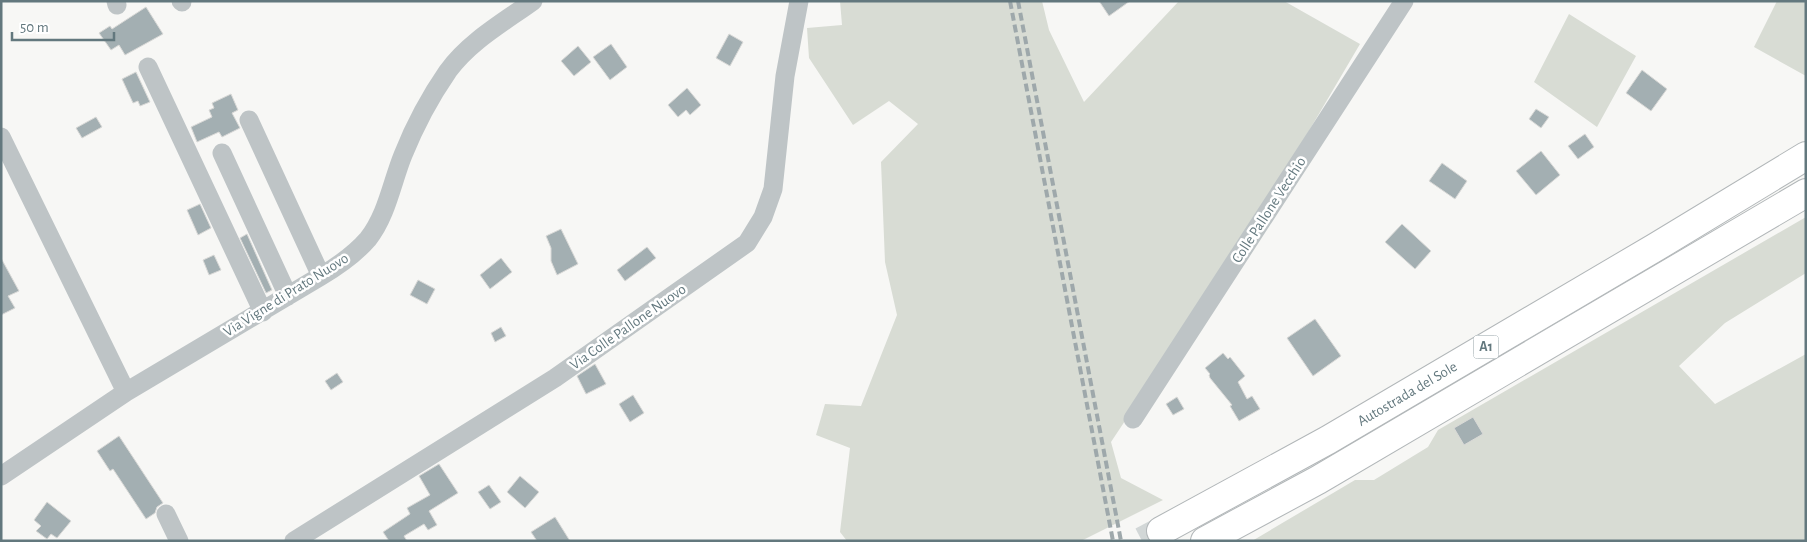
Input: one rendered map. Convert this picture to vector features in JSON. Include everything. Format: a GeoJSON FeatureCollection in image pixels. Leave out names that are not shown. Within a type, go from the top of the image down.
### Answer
{"type":"FeatureCollection","features":[{"type":"Feature","properties":{"kind":"highway","name":"Autostrada del Sole"},"geometry":{"type":"LineString","coordinates":[[1161,531],[1328,440],[1656,247],[1806,156]]}},
{"type":"Feature","properties":{"kind":"highway","name":"Autostrada del Sole"},"geometry":{"type":"LineString","coordinates":[[1206,541],[1318,480],[1806,194]]}},
{"type":"Feature","properties":{"kind":"street","name":"Via Vigne di Prato Nuovo"},"geometry":{"type":"LineString","coordinates":[[1,476],[126,392],[262,312],[321,276],[354,253],[368,238],[380,220],[404,153],[421,116],[450,70],[474,43],[533,1]]}},
{"type":"Feature","properties":{"kind":"street","name":"Via Colle Pallone Nuovo"},"geometry":{"type":"LineString","coordinates":[[294,541],[555,378],[747,244],[763,217],[772,189],[785,76],[799,1]]}},
{"type":"Feature","properties":{"kind":"street","name":"Colle Pallone Vecchio"},"geometry":{"type":"LineString","coordinates":[[1133,418],[1404,1]]}},
{"type":"Feature","properties":{"kind":"street"},"geometry":{"type":"LineString","coordinates":[[148,67],[262,312]]}},
{"type":"Feature","properties":{"kind":"street"},"geometry":{"type":"LineString","coordinates":[[249,120],[321,276]]}},
{"type":"Feature","properties":{"kind":"street"},"geometry":{"type":"LineString","coordinates":[[1,137],[126,392]]}},
{"type":"Feature","properties":{"kind":"street"},"geometry":{"type":"LineString","coordinates":[[222,153],[288,296]]}},
{"type":"Feature","properties":{"kind":"street"},"geometry":{"type":"LineString","coordinates":[[166,514],[179,541]]}},
{"type":"Feature","properties":{"kind":"shaded area"},"geometry":{"type":"Polygon","coordinates":[[[840,1],[1042,1],[1049,30],[1084,102],[1179,1],[1284,1],[1360,44],[1243,243],[1111,442],[1121,478],[1163,500],[1081,541],[847,541],[840,532],[850,448],[816,435],[825,404],[861,406],[897,315],[885,262],[881,162],[918,124],[889,101],[853,125],[809,58],[807,28],[842,25],[840,1]]]}},
{"type":"Feature","properties":{"kind":"shaded area"},"geometry":{"type":"Polygon","coordinates":[[[1777,1],[1806,1],[1806,76],[1754,47],[1777,1]]]}},
{"type":"Feature","properties":{"kind":"shaded area"},"geometry":{"type":"Polygon","coordinates":[[[1569,14],[1636,56],[1597,127],[1534,82],[1569,14]]]}},
{"type":"Feature","properties":{"kind":"shaded area"},"geometry":{"type":"Polygon","coordinates":[[[1806,217],[1806,273],[1725,323],[1679,366],[1715,404],[1806,354],[1806,541],[1252,541],[1355,480],[1374,480],[1428,447],[1438,430],[1806,217]]]}},
{"type":"Feature","properties":{"kind":"building"},"geometry":{"type":"Polygon","coordinates":[[[1099,1],[1130,1],[1109,16],[1099,1]]]}},
{"type":"Feature","properties":{"kind":"building"},"geometry":{"type":"Polygon","coordinates":[[[146,7],[163,34],[125,55],[119,45],[111,50],[99,33],[110,26],[112,29],[146,7]]]}},
{"type":"Feature","properties":{"kind":"building"},"geometry":{"type":"Polygon","coordinates":[[[729,34],[743,42],[730,66],[716,58],[729,34]]]}},
{"type":"Feature","properties":{"kind":"building"},"geometry":{"type":"Polygon","coordinates":[[[611,44],[627,67],[610,80],[593,57],[611,44]]]}},
{"type":"Feature","properties":{"kind":"building"},"geometry":{"type":"Polygon","coordinates":[[[578,46],[591,62],[574,76],[561,61],[578,46]]]}},
{"type":"Feature","properties":{"kind":"building"},"geometry":{"type":"Polygon","coordinates":[[[1642,70],[1667,89],[1651,111],[1626,93],[1642,70]]]}},
{"type":"Feature","properties":{"kind":"building"},"geometry":{"type":"Polygon","coordinates":[[[136,72],[150,102],[140,106],[138,101],[133,103],[122,79],[136,72]]]}},
{"type":"Feature","properties":{"kind":"building"},"geometry":{"type":"Polygon","coordinates":[[[687,88],[701,105],[690,115],[686,110],[678,117],[668,105],[687,88]]]}},
{"type":"Feature","properties":{"kind":"building"},"geometry":{"type":"Polygon","coordinates":[[[231,94],[238,110],[232,113],[240,128],[222,137],[219,132],[197,142],[191,127],[212,117],[209,110],[214,108],[212,103],[231,94]]]}},
{"type":"Feature","properties":{"kind":"building"},"geometry":{"type":"Polygon","coordinates":[[[1536,109],[1549,117],[1541,128],[1529,119],[1536,109]]]}},
{"type":"Feature","properties":{"kind":"building"},"geometry":{"type":"Polygon","coordinates":[[[96,117],[102,127],[82,138],[76,128],[96,117]]]}},
{"type":"Feature","properties":{"kind":"building"},"geometry":{"type":"Polygon","coordinates":[[[1585,134],[1594,147],[1578,159],[1568,146],[1585,134]]]}},
{"type":"Feature","properties":{"kind":"building"},"geometry":{"type":"Polygon","coordinates":[[[1541,151],[1560,175],[1536,195],[1516,171],[1541,151]]]}},
{"type":"Feature","properties":{"kind":"building"},"geometry":{"type":"Polygon","coordinates":[[[1442,163],[1467,181],[1455,199],[1429,181],[1442,163]]]}},
{"type":"Feature","properties":{"kind":"building"},"geometry":{"type":"Polygon","coordinates":[[[200,204],[211,228],[198,235],[187,210],[200,204]]]}},
{"type":"Feature","properties":{"kind":"building"},"geometry":{"type":"Polygon","coordinates":[[[1402,224],[1431,251],[1415,269],[1385,242],[1402,224]]]}},
{"type":"Feature","properties":{"kind":"building"},"geometry":{"type":"Polygon","coordinates":[[[561,229],[578,264],[557,275],[551,261],[551,248],[546,236],[561,229]]]}},
{"type":"Feature","properties":{"kind":"building"},"geometry":{"type":"Polygon","coordinates":[[[247,234],[272,290],[266,293],[240,238],[247,234]]]}},
{"type":"Feature","properties":{"kind":"building"},"geometry":{"type":"Polygon","coordinates":[[[647,247],[656,258],[625,281],[617,270],[647,247]]]}},
{"type":"Feature","properties":{"kind":"building"},"geometry":{"type":"Polygon","coordinates":[[[214,255],[221,270],[209,275],[203,260],[214,255]]]}},
{"type":"Feature","properties":{"kind":"building"},"geometry":{"type":"Polygon","coordinates":[[[1,258],[19,291],[8,296],[15,308],[1,315],[1,258]]]}},
{"type":"Feature","properties":{"kind":"building"},"geometry":{"type":"Polygon","coordinates":[[[501,258],[512,272],[490,289],[480,275],[501,258]]]}},
{"type":"Feature","properties":{"kind":"building"},"geometry":{"type":"Polygon","coordinates":[[[418,280],[435,289],[427,304],[410,295],[418,280]]]}},
{"type":"Feature","properties":{"kind":"building"},"geometry":{"type":"Polygon","coordinates":[[[1315,319],[1341,356],[1313,376],[1287,338],[1315,319]]]}},
{"type":"Feature","properties":{"kind":"building"},"geometry":{"type":"Polygon","coordinates":[[[501,327],[506,336],[495,342],[491,333],[501,327]]]}},
{"type":"Feature","properties":{"kind":"building"},"geometry":{"type":"Polygon","coordinates":[[[1223,353],[1228,359],[1230,357],[1245,376],[1238,382],[1247,399],[1252,396],[1260,409],[1239,421],[1230,406],[1232,405],[1210,378],[1210,374],[1205,368],[1223,353]]]}},
{"type":"Feature","properties":{"kind":"building"},"geometry":{"type":"Polygon","coordinates":[[[595,364],[606,384],[586,394],[577,376],[595,364]]]}},
{"type":"Feature","properties":{"kind":"building"},"geometry":{"type":"Polygon","coordinates":[[[337,373],[343,382],[331,390],[325,381],[337,373]]]}},
{"type":"Feature","properties":{"kind":"building"},"geometry":{"type":"Polygon","coordinates":[[[633,395],[644,413],[630,422],[619,404],[633,395]]]}},
{"type":"Feature","properties":{"kind":"building"},"geometry":{"type":"Polygon","coordinates":[[[1177,397],[1184,409],[1173,415],[1166,404],[1177,397]]]}},
{"type":"Feature","properties":{"kind":"building"},"geometry":{"type":"Polygon","coordinates":[[[1473,417],[1483,434],[1464,445],[1454,428],[1473,417]]]}},
{"type":"Feature","properties":{"kind":"building"},"geometry":{"type":"Polygon","coordinates":[[[119,436],[163,503],[157,507],[155,513],[146,519],[113,469],[110,471],[97,451],[119,436]]]}},
{"type":"Feature","properties":{"kind":"building"},"geometry":{"type":"Polygon","coordinates":[[[439,464],[458,493],[429,511],[437,525],[428,530],[424,524],[404,536],[407,541],[389,541],[383,532],[410,514],[407,508],[430,495],[419,476],[439,464]]]}},
{"type":"Feature","properties":{"kind":"building"},"geometry":{"type":"Polygon","coordinates":[[[520,476],[539,492],[525,508],[507,492],[520,476]]]}},
{"type":"Feature","properties":{"kind":"building"},"geometry":{"type":"Polygon","coordinates":[[[489,485],[501,502],[490,509],[478,492],[489,485]]]}},
{"type":"Feature","properties":{"kind":"building"},"geometry":{"type":"Polygon","coordinates":[[[47,502],[71,521],[57,538],[51,534],[47,539],[36,531],[41,526],[34,520],[47,502]]]}},
{"type":"Feature","properties":{"kind":"building"},"geometry":{"type":"Polygon","coordinates":[[[555,517],[570,541],[537,541],[531,532],[555,517]]]}},
{"type":"Feature","properties":{"kind":"tunnel"},"geometry":{"type":"LineString","coordinates":[[1142,541],[1161,531]]}},
{"type":"Feature","properties":{"kind":"railway"},"geometry":{"type":"LineString","coordinates":[[1010,1],[1113,541]]}},
{"type":"Feature","properties":{"kind":"railway"},"geometry":{"type":"LineString","coordinates":[[1018,1],[1121,541]]}}]}
